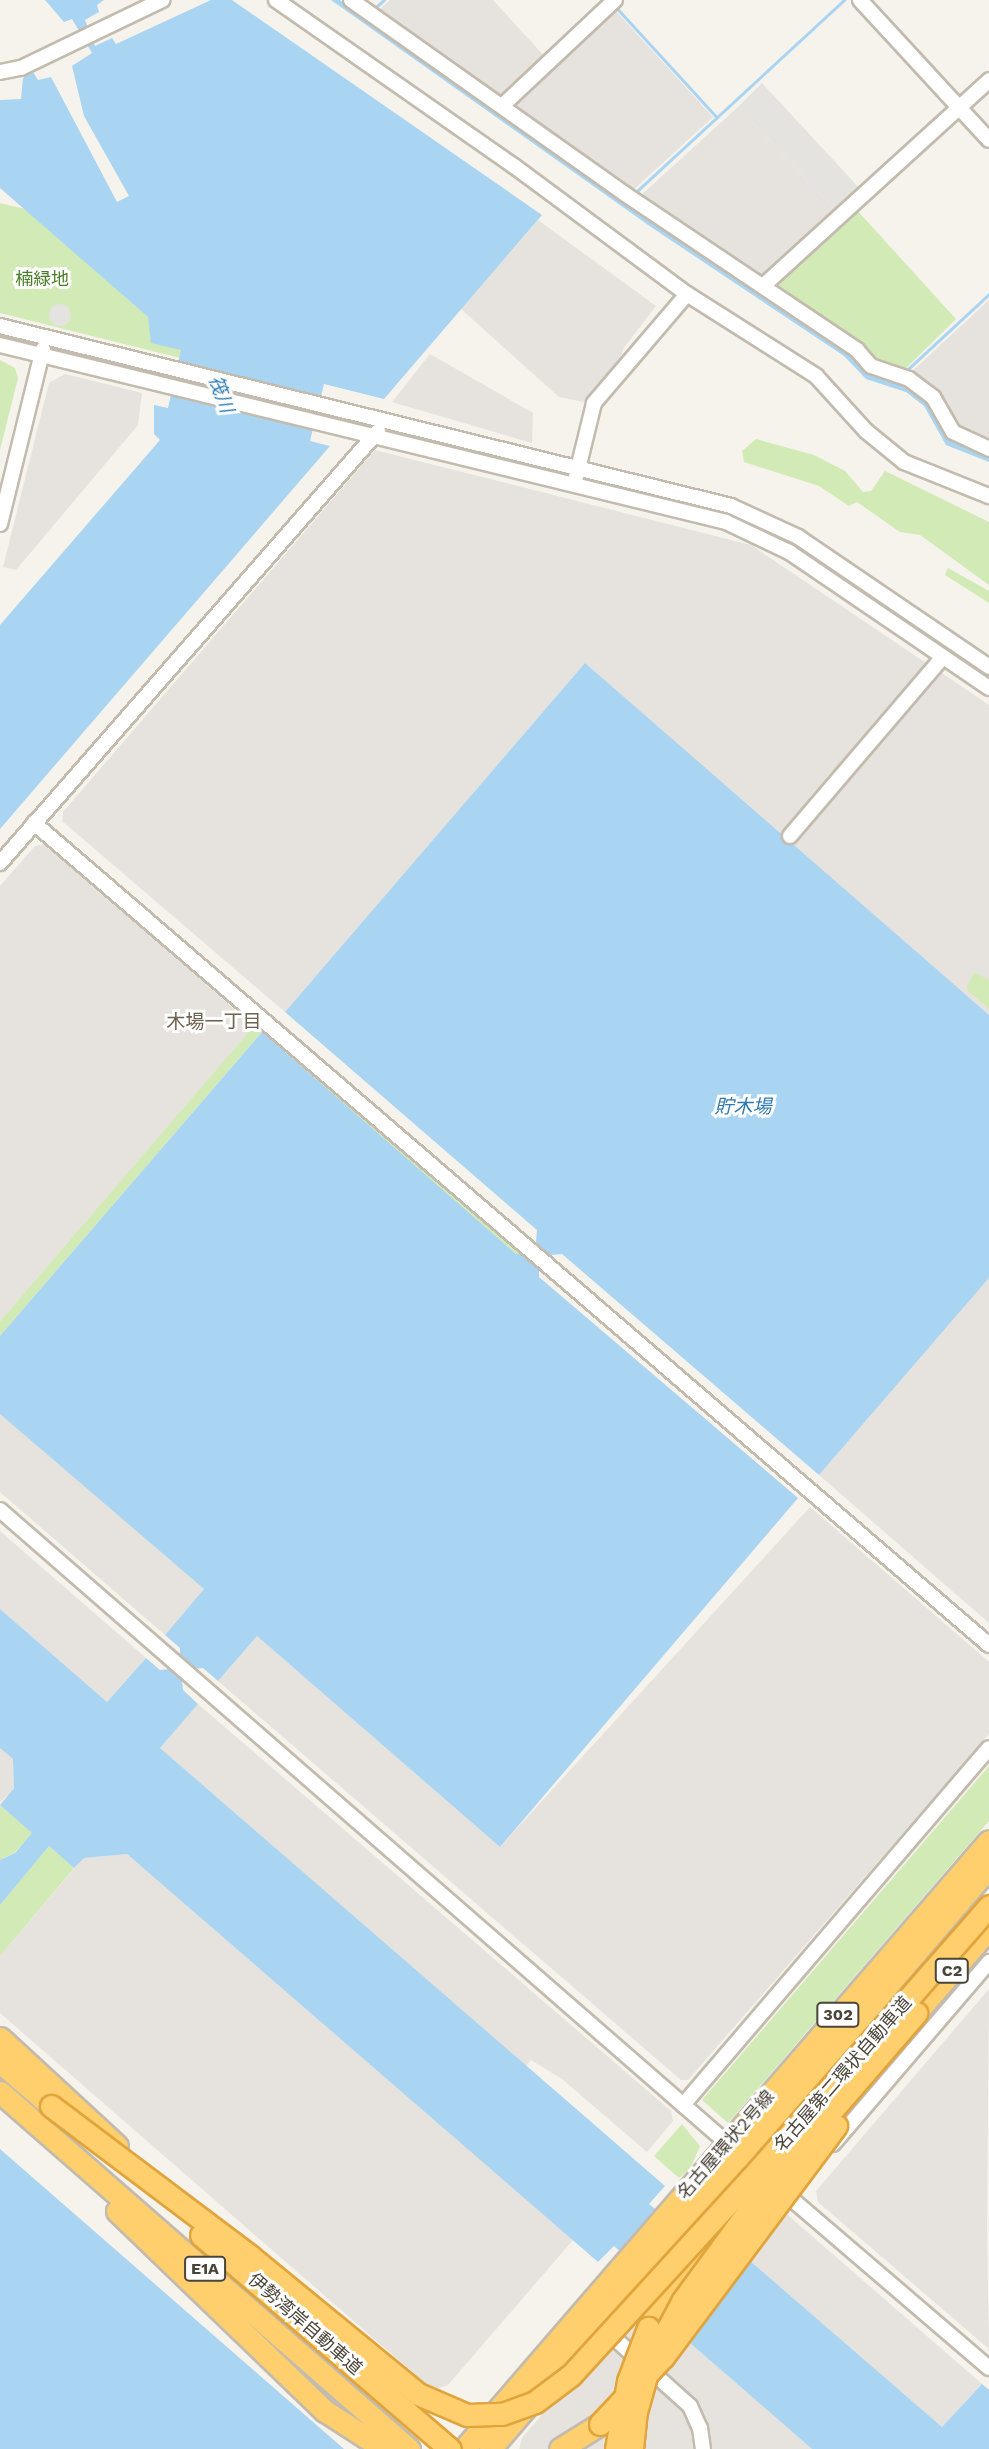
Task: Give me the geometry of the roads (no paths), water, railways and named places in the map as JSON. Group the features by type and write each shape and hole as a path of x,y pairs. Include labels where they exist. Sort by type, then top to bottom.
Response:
{"highway":[{"name":"名古屋環状2号線","path":"734,2150 989,1841"},
{"name":"名古屋環状2号線","path":"464,2449 615,2288 694,2195 989,1867"},
{"name":"名古屋第二環状自動車道","path":"752,2177 989,1906"},
{"name":"名古屋第二環状自動車道","path":"916,2013 989,1928"},
{"path":"560,2449 615,2411 655,2367 916,2013"},
{"path":"632,2449 636,2413 650,2362 682,2300 766,2187 916,2013"},
{"path":"0,2038 175,2202"},
{"name":"伊勢湾岸自動車道","path":"0,2062 450,2449"},
{"name":"伊勢湾岸自動車道","path":"0,2092 408,2449"},
{"path":"0,2105 325,2411 384,2449"},
{"path":"51,2106 270,2271 402,2383 434,2403 467,2415 517,2410 554,2389 752,2177"},
{"path":"616,2449 628,2381 648,2328 675,2281 752,2177"},
{"name":"名古屋環状2号線","path":"490,2449 597,2322 615,2288"}],"street":[{"path":"3,67 20,68 162,0"},
{"path":"276,0 504,159 687,294 816,376 866,431 904,462 989,496"},
{"path":"351,0 857,350 871,366 909,379 933,397 953,432 989,449"},
{"path":"502,106 615,0"},
{"path":"860,0 989,140"},
{"path":"763,286 989,80"},
{"path":"575,485 594,403 687,294"},
{"path":"0,326 579,468 761,516 798,537 989,667"},
{"path":"0,524 46,338"},
{"path":"0,345 575,485 754,533 989,688"},
{"path":"0,863 379,421"},
{"path":"790,836 943,657"},
{"path":"34,823 989,1645"},
{"path":"0,1510 734,2150 989,2368"},
{"path":"683,2105 989,1748"},
{"path":"789,2196 989,1962"},
{"path":"597,2322 690,2406 703,2449"}],"water":[{"name":"筏川","path":"45,0 104,0 97,5 99,12 85,20 95,46 112,38 116,44 211,0 232,0 542,215 384,399 324,384 310,441 330,446 0,829 0,625 160,440 154,434 154,405 168,408 181,350 151,343 148,317 0,188 0,100 21,99 23,78 33,72 38,80 51,77 117,202 129,196 84,116 72,66 92,53 72,19 64,22"},
{"path":"331,0 340,0 854,357 867,373 909,386 989,454 989,462 946,445 924,406 906,392 866,379 844,356 651,227"},
{"name":"貯木場","path":"585,663 989,1015 989,1278 819,1475 562,1254 550,1255 539,1267 539,1277 798,1498 500,1847 257,1636 218,1681 203,1668 193,1669 182,1681 183,1690 198,1704 160,1748 665,2186 649,2204 690,2237 704,2221 942,2427 982,2384 989,2390 989,2449 812,2449 637,2297 652,2280 614,2246 598,2262 127,1854 84,1858 74,1868 49,1846 0,1905 0,1860 15,1853 32,1833 0,1805 14,1788 13,1759 0,1748 0,1609 107,1702 146,1658 160,1670 169,1669 180,1657 180,1648 165,1635 204,1589 0,1414 0,1336 262,1032 516,1254 526,1254 536,1242 537,1230 285,1012"},
{"path":"0,2149 344,2449 0,2449"}],"waterway":[{"path":"375,8 384,0"},
{"path":"636,192 844,0"},
{"path":"617,8 717,117"},
{"path":"907,370 989,294"}],"district":[{"name":"木場一丁目","path":"214,1022"}],"park label":[{"name":"楠緑地","path":"42,279"}]}
